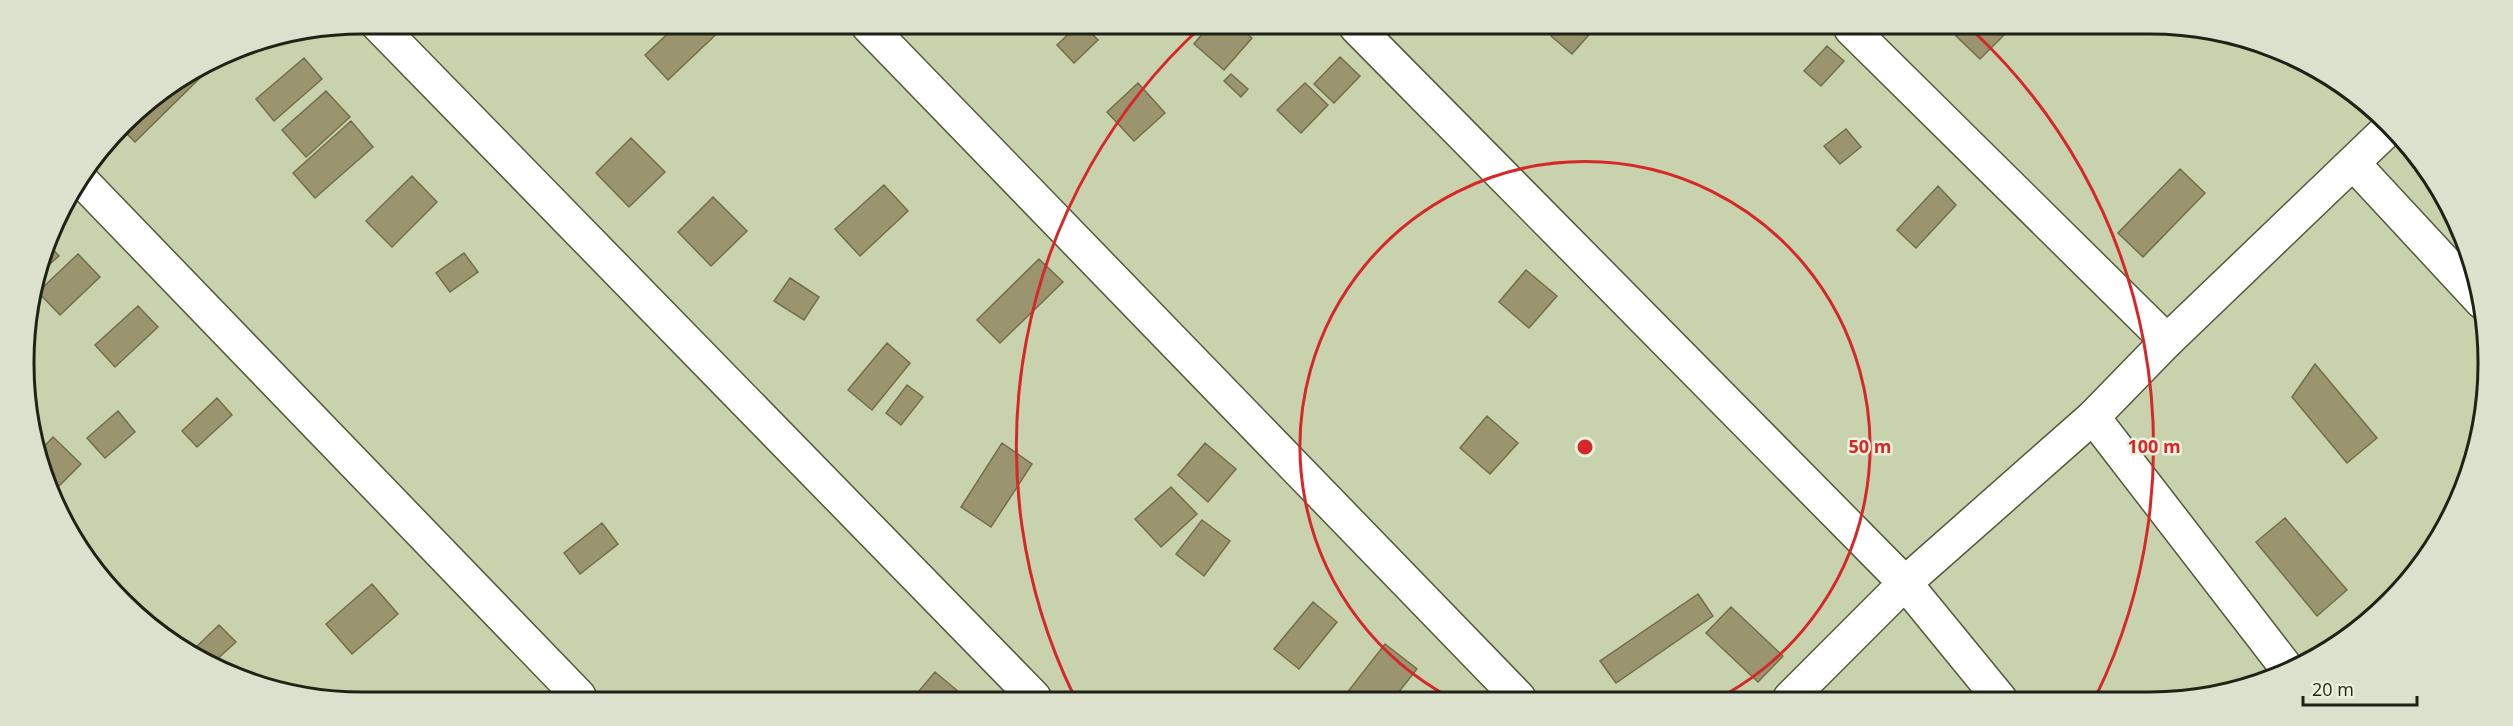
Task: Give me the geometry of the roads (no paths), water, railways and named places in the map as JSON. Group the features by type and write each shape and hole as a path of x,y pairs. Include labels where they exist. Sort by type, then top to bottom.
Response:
{"street":[{"path":"387,34 1029,692"},
{"path":"876,34 1514,692"},
{"path":"1363,34 1905,583 1994,692"},
{"path":"1856,34 2168,341"},
{"path":"1796,692 1905,583 2093,417 2168,341 2384,133"},
{"path":"2353,163 2470,289"},
{"path":"87,186 575,692"},
{"path":"2093,417 2283,663"}]}
